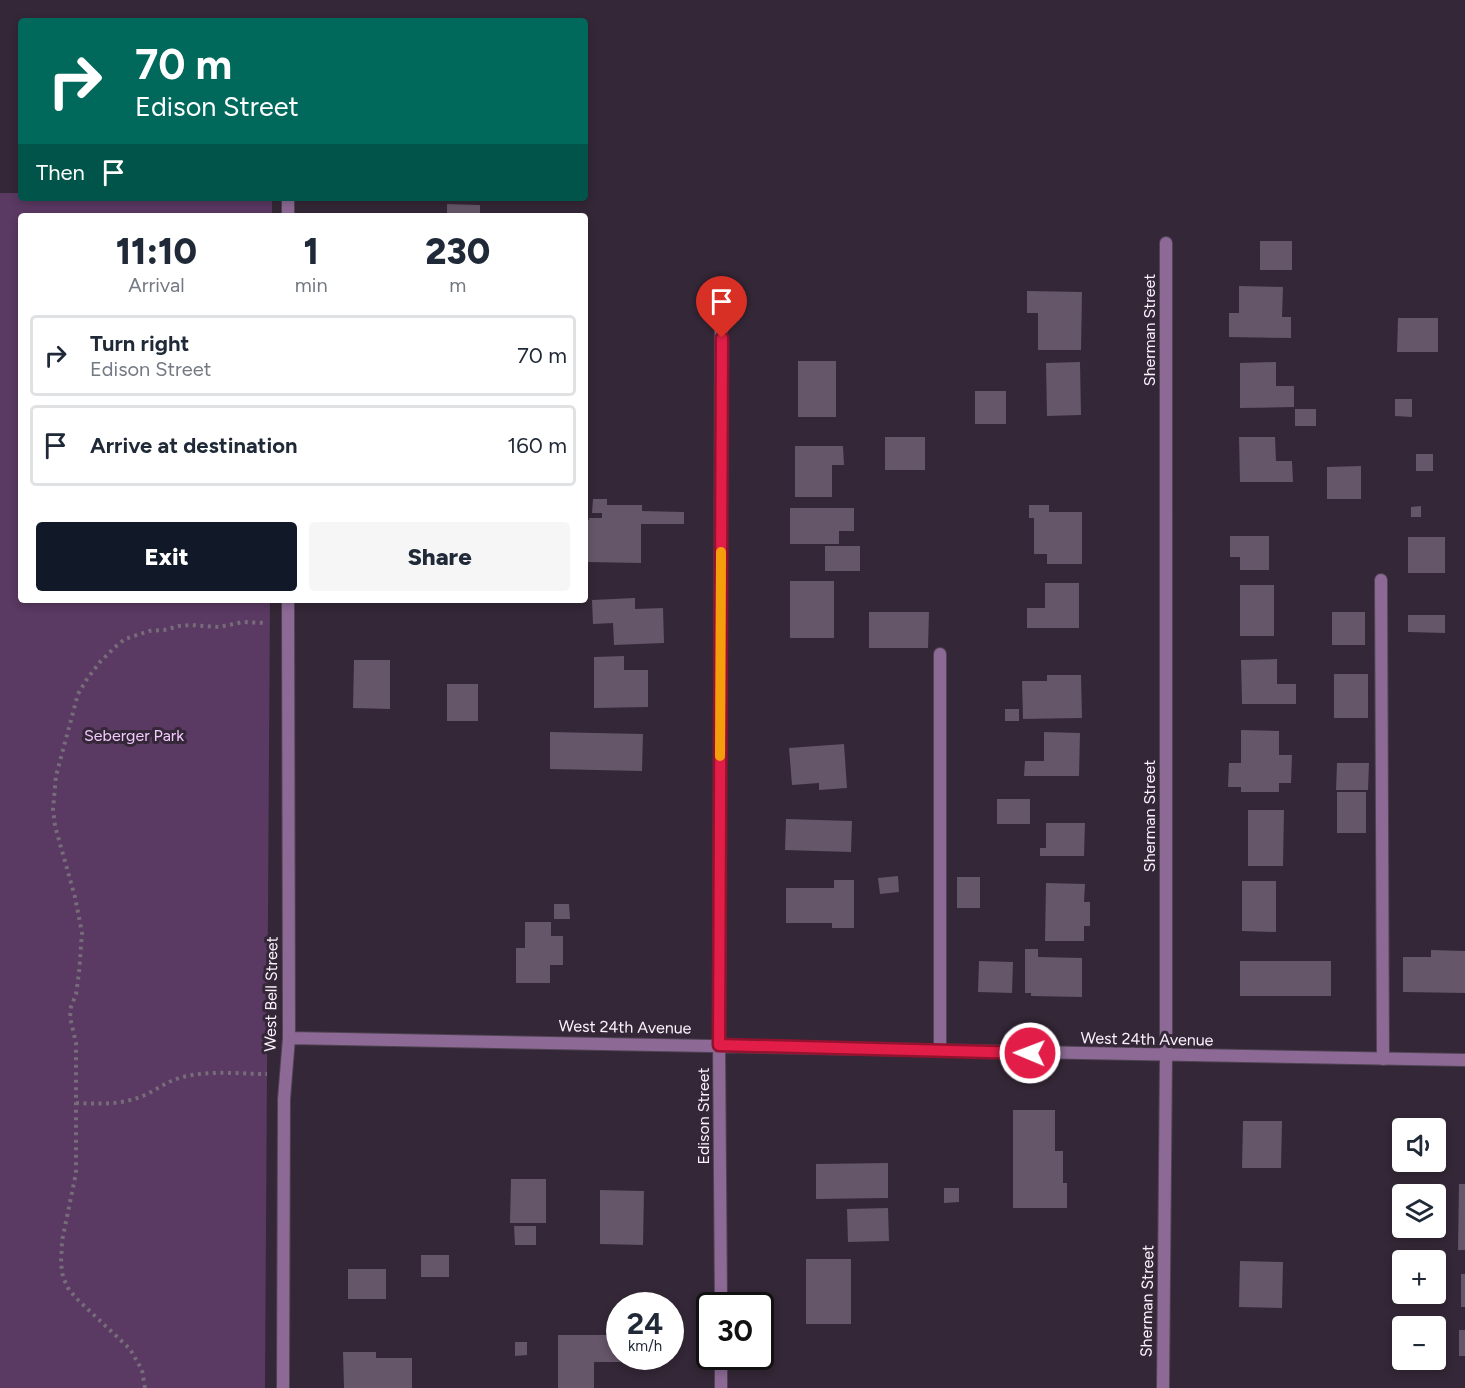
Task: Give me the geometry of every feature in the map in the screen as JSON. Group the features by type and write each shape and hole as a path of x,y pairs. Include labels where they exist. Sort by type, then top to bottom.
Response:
{"street":[{"name":"Sherman Street","path":"1163,1388 1166,1056 1166,243"},
{"name":"Edison Street","path":"721,1292 719,1045 722,314"},
{"path":"1381,580 1383,1059"},
{"name":"West Bell Street","path":"283,1388 284,1099 289,1038 288,603"},
{"path":"940,654 940,1050"},
{"name":"West 24th Avenue","path":"289,1038 1465,1060"},
{"path":"721,1370 721,1388"}],"path":[{"path":"145,1388 142,1370 130,1349 69,1290 63,1277 61,1264 62,1241 76,1173 76,1043 70,1017 79,973 82,933 75,897 55,826 53,809 56,776 78,694 87,679 124,639 149,631 179,626 219,627 243,622 288,625"},
{"path":"76,1103 117,1103 133,1100 170,1081 193,1074 286,1074"}],"green space":[{"name":"Seberger Park","path":"0,193 18,193 18,201 272,201 272,213 18,213 18,603 270,603 265,1388 0,1388"}],"building":[{"path":"447,204 480,205 480,213 447,213"},
{"path":"1260,241 1292,241 1292,270 1260,270"},
{"path":"1239,286 1283,287 1282,317 1291,317 1291,338 1229,337 1229,313 1239,313"},
{"path":"1027,291 1082,292 1081,350 1038,350 1038,313 1027,313"},
{"path":"1398,318 1438,318 1438,352 1397,352"},
{"path":"798,361 836,361 836,417 798,417"},
{"path":"1080,362 1081,415 1047,416 1046,363"},
{"path":"1276,362 1276,386 1294,386 1294,407 1240,408 1240,363"},
{"path":"975,391 1006,391 1006,424 975,424"},
{"path":"1395,399 1412,399 1412,417 1395,416"},
{"path":"1295,409 1316,409 1316,426 1295,426"},
{"path":"885,437 925,437 925,470 885,470"},
{"path":"1239,437 1275,437 1276,461 1292,461 1293,482 1240,482"},
{"path":"795,446 843,446 844,465 832,465 832,497 795,497"},
{"path":"1416,454 1433,454 1433,471 1416,471"},
{"path":"1361,466 1361,499 1327,499 1327,467"},
{"path":"593,499 607,499 607,505 642,505 642,511 684,512 684,524 641,524 641,563 588,562 588,520 589,518 602,518 602,513 592,513"},
{"path":"1029,505 1049,505 1049,512 1082,512 1082,564 1047,564 1047,554 1034,554 1034,518 1029,518"},
{"path":"1421,506 1421,517 1411,517 1411,507"},
{"path":"790,508 854,508 854,531 839,531 839,544 790,544"},
{"path":"1230,536 1269,536 1269,570 1240,570 1240,557 1230,557"},
{"path":"1408,537 1445,537 1445,573 1408,573"},
{"path":"825,546 860,546 860,571 825,571"},
{"path":"790,581 834,581 834,638 790,638"},
{"path":"1045,583 1079,583 1079,628 1027,628 1027,608 1045,608"},
{"path":"1240,585 1274,585 1274,636 1240,636"},
{"path":"635,598 635,609 663,608 664,643 614,645 613,623 593,624 592,600"},
{"path":"869,612 929,612 928,648 869,648"},
{"path":"1332,612 1365,612 1365,645 1332,645"},
{"path":"1408,615 1445,615 1445,633 1408,632"},
{"path":"624,656 624,670 648,670 648,707 594,708 594,657"},
{"path":"1277,659 1277,684 1296,684 1296,704 1242,704 1241,660"},
{"path":"354,660 390,660 390,709 353,708"},
{"path":"1334,674 1368,674 1368,718 1334,718"},
{"path":"1047,675 1081,675 1082,718 1023,719 1022,681 1047,681"},
{"path":"447,684 478,684 478,721 447,721"},
{"path":"1005,709 1019,709 1019,721 1005,721"},
{"path":"1241,730 1279,731 1279,755 1292,755 1291,783 1279,783 1279,792 1241,792 1241,787 1228,787 1229,763 1241,763"},
{"path":"550,732 643,734 642,771 550,769"},
{"path":"1044,732 1080,733 1079,776 1024,776 1025,761 1044,761"},
{"path":"844,744 847,788 819,790 819,783 792,785 789,748"},
{"path":"1337,763 1369,763 1368,790 1336,790"},
{"path":"1337,792 1366,792 1366,833 1337,833"},
{"path":"997,799 1030,799 1030,824 997,824"},
{"path":"1248,810 1284,810 1283,866 1248,866"},
{"path":"786,819 852,821 851,852 785,850"},
{"path":"1046,823 1085,823 1084,856 1040,856 1040,848 1046,848"},
{"path":"898,876 899,892 880,894 878,878"},
{"path":"957,877 980,877 980,908 957,908"},
{"path":"834,880 854,880 854,928 832,928 832,923 786,923 786,888 834,888"},
{"path":"1242,881 1276,881 1276,932 1242,931"},
{"path":"1046,883 1085,884 1084,902 1090,902 1090,926 1084,926 1084,941 1045,941"},
{"path":"554,904 569,904 570,919 554,919"},
{"path":"525,922 551,922 551,936 563,936 563,965 550,965 550,983 516,983 516,948 525,948"},
{"path":"1025,949 1038,949 1038,957 1082,958 1082,997 1031,996 1031,993 1025,993"},
{"path":"1431,950 1465,951 1465,993 1403,992 1403,957 1431,957"},
{"path":"979,961 1013,962 1012,993 978,992"},
{"path":"1240,961 1331,961 1331,996 1240,996"},
{"path":"1013,1110 1055,1110 1055,1151 1063,1151 1063,1183 1067,1183 1067,1208 1013,1208"},
{"path":"1243,1121 1282,1121 1281,1168 1242,1168"},
{"path":"888,1163 888,1198 816,1199 816,1164"},
{"path":"511,1179 546,1179 546,1223 510,1223"},
{"path":"1459,1184 1465,1184 1465,1250 1458,1250"},
{"path":"944,1188 959,1188 959,1202 944,1203"},
{"path":"600,1190 644,1191 643,1245 600,1244"},
{"path":"888,1208 889,1241 848,1242 847,1209"},
{"path":"514,1226 536,1226 536,1245 515,1245"},
{"path":"421,1255 449,1255 449,1277 421,1277"},
{"path":"806,1259 851,1259 851,1324 806,1324"},
{"path":"1240,1261 1283,1262 1282,1308 1239,1307"},
{"path":"348,1269 386,1269 386,1299 348,1299"},
{"path":"1461,1274 1465,1274 1465,1307 1461,1307"},
{"path":"1459,1330 1465,1330 1465,1356 1459,1356"},
{"path":"558,1335 606,1335 606,1362 594,1362 594,1388 558,1388"},
{"path":"515,1342 527,1342 527,1355 515,1356"},
{"path":"343,1352 376,1352 376,1358 412,1358 412,1388 344,1388"}],"slow traffic":[{"path":"720,756 721,552"}],"route":[{"path":"722,338 719,1045 1030,1053"}]}
